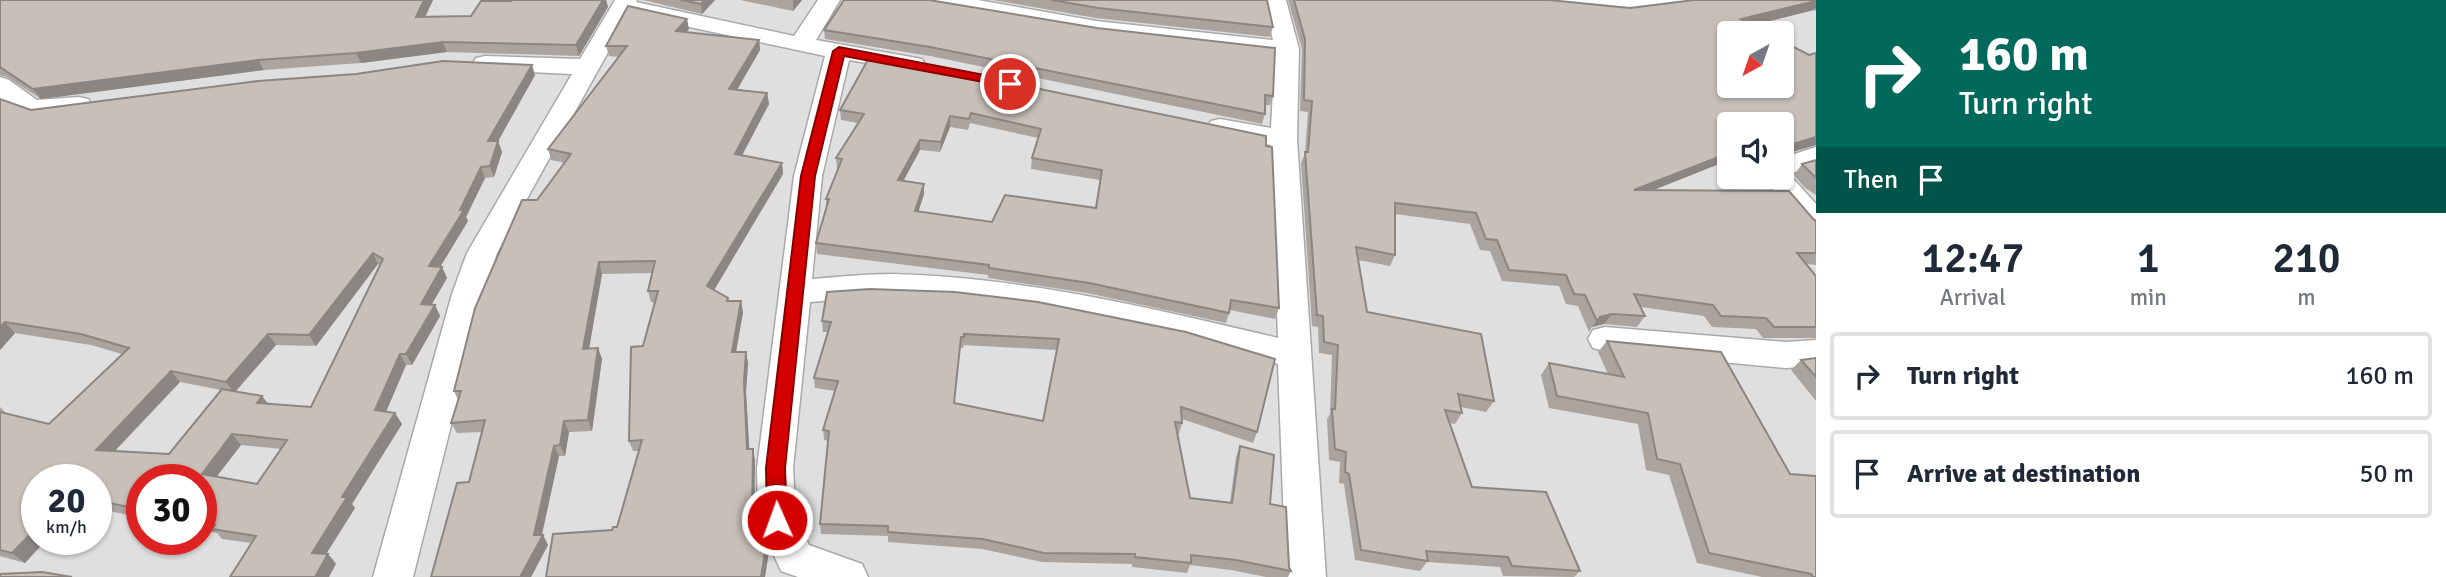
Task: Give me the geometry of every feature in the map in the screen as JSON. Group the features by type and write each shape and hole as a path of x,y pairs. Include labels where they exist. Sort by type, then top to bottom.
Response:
{"street":[{"path":"801,45 829,0"},
{"path":"940,0 1096,28 1287,49"},
{"path":"1275,0 1287,49 1284,139 1306,577"},
{"path":"1538,0 1623,9 1692,0"},
{"path":"393,577 468,294 482,253 624,3 801,45 943,69"},
{"path":"839,51 808,176 775,468 777,520 795,558 848,577"},
{"path":"460,63 589,66"},
{"path":"0,85 17,102 39,110 105,102"},
{"path":"1195,122 1284,139"},
{"path":"1794,163 1816,156"},
{"path":"1787,189 1816,222"},
{"path":"795,291 900,286 1053,301 1201,332 1297,356"},
{"path":"1605,339 1786,355 1816,353"}],"shaded area":[{"path":"0,0 1816,0 1816,577 0,577"}],"building":[{"path":"0,0 424,0 416,17 471,16 481,1 603,0 576,45 443,42 356,53 258,60 33,89 0,67"},
{"path":"681,0 705,0 701,4"},
{"path":"844,0 929,0 1097,28 1275,48 1273,96 1265,95 1265,114 930,47 824,30"},
{"path":"1052,0 1267,0 1273,27 1098,8"},
{"path":"1294,0 1549,0 1630,8 1694,0 1816,0 1741,19 1745,21 1717,21 1717,98 1794,98 1794,47 1809,55 1816,53 1816,137 1794,144 1794,112 1717,112 1717,158 1634,190 1789,191 1816,220 1816,253 1797,253 1816,276 1816,327 1774,327 1766,318 1721,316 1713,305 1634,294 1645,316 1612,314 1600,317 1597,321 1585,295 1574,294 1566,275 1509,270 1497,240 1486,239 1476,213 1395,203 1395,255 1356,247 1367,312 1481,334 1494,401 1458,394 1462,413 1445,410 1472,487 1546,492 1580,571 1512,566 1508,557 1426,551 1428,561 1361,550 1349,474 1345,472 1346,452 1335,449 1332,409 1335,409 1338,345 1324,342 1323,316 1317,315 1305,152 1308,152 1312,101 1304,100 1305,39"},
{"path":"628,6 687,19 676,31 759,40 729,89 767,93 735,154 782,163 707,286 728,298 727,301 741,301 732,352 746,352 744,381 747,449 753,449 752,520 758,520 767,540 761,577 546,577 553,534 612,530 617,527 642,440 629,441 631,347 643,346 658,291 648,291 655,261 599,262 583,349 598,348 588,420 564,421 560,445 554,446 534,535 543,535 520,577 431,577 457,483 469,482 485,420 451,423 461,391 454,391 475,308 522,200 537,200 571,154 548,149 627,46 606,46"},
{"path":"870,56 1266,136 1266,146 1272,147 1279,308 1231,300 1229,313 1089,283 989,268 989,265 816,243 829,199 826,199 842,159 836,158 864,114 840,110","holes":["971,113 1041,129 1032,158 1102,170 1096,208 1005,195 992,222 915,211 924,184 898,180 920,140 941,142 950,116 969,119"]},
{"path":"443,61 532,65 488,141 498,141 490,166 481,167 460,210 464,210 429,266 442,267 421,304 435,305 406,354 400,354 375,410 395,413 342,497 347,497 312,553 328,554 315,577 230,577 256,536 217,530 217,477 257,484 287,440 232,434 210,464 126,464 126,507 112,503 112,464 21,464 21,544 12,553 0,550 0,412 49,424 129,348 81,334 5,322 0,327 0,99 31,110 258,81 356,74","holes":["373,253 383,259 311,407 257,403 262,396 222,389 169,454 96,450 171,371 226,382 268,334 309,335"]},
{"path":"1816,160 1816,178 1802,164"},
{"path":"870,289 955,292 1038,302 1186,332 1275,359 1257,432 1181,407 1182,423 1175,422 1190,498 1232,503 1240,446 1274,455 1270,504 1286,507 1291,571 1236,560 1191,555 1191,563 1135,557 1135,554 1044,553 983,539 888,532 888,526 820,524 829,431 823,430 838,381 814,378 831,322 822,321 827,292","holes":["964,334 1059,339 1043,421 954,403 961,337 964,337"]},
{"path":"1607,341 1721,352 1790,474 1816,476 1816,577 1709,553 1680,464 1657,459 1648,413 1557,396 1549,363 1624,377"},
{"path":"1816,358 1816,377 1801,360"},
{"path":"42,572 72,577 0,577 0,574"}],"route":[{"path":"777,520 775,468 808,176 839,51 929,66 1010,84"}]}
